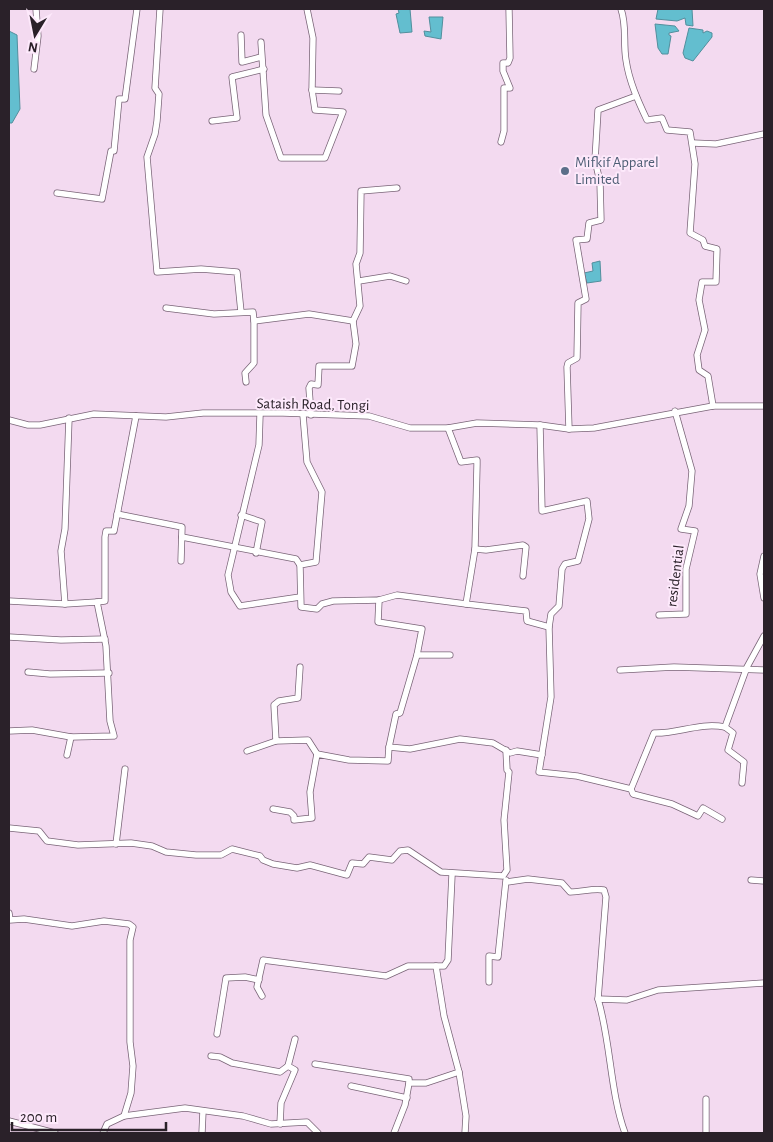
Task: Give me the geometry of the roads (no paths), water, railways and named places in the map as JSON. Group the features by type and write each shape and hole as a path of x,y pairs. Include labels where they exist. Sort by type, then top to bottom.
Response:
{"street":[{"path":"34,69 38,36 36,9"},
{"path":"57,194 102,199 111,151 114,151 120,99 125,100 137,9"},
{"path":"160,9 155,88 159,94 158,109 155,134 147,157 157,272 201,269 237,272 241,312"},
{"path":"261,42 266,115 281,158 325,158 343,112 315,110 312,90 313,38 307,9"},
{"path":"501,142 504,131 504,88 510,88 503,71 503,63 508,63 510,58 508,9"},
{"path":"621,9 626,24 626,59 636,96 647,120 662,118 666,130 690,132 693,143 693,203 690,234 703,240 704,246 718,249 716,282 702,282 699,300 705,330 698,355 699,370 708,376 713,406"},
{"path":"241,35 242,62 262,57"},
{"path":"212,121 236,118 232,77 264,69"},
{"path":"312,90 339,91"},
{"path":"569,429 566,367 568,363 577,358 578,303 586,298 576,240 587,238 589,223 601,220 600,182 594,160 598,110 636,96"},
{"path":"693,143 716,144 764,134"},
{"path":"311,415 309,388 311,384 318,385 318,366 352,366 356,344 353,321 360,306 356,264 360,253 361,191 397,188"},
{"path":"359,281 390,276 406,281"},
{"path":"166,308 214,314 253,312 254,364 245,373 246,382"},
{"path":"254,320 309,314 353,321"},
{"name":"Sataish Road, Tongi","path":"9,420 28,425 40,425 69,418 110,413 166,417 203,413 283,413 369,416 410,428 448,428 476,423 540,425 569,429 594,428 713,406 764,406"},
{"name":"residential","path":"659,615 686,614 686,569 695,531 681,529 689,506 692,471 676,412"},
{"path":"260,414 259,445 228,575 231,592 240,606 300,597"},
{"path":"300,565 316,562 317,533 322,505 322,492 307,462 303,415"},
{"path":"9,601 65,604 105,600 106,531 114,531 136,416"},
{"path":"65,604 61,551 65,529 69,418"},
{"path":"540,425 542,510 587,501 589,519 578,561 564,564 559,606 551,614 549,627 550,697 539,772 578,776 631,789"},
{"path":"448,428 461,462 477,460 475,549 466,604"},
{"path":"117,514 182,527 181,561"},
{"path":"241,515 262,522 256,553"},
{"path":"182,537 256,553 296,559 300,565 301,607 317,609 322,604 333,601 379,600 397,595 526,611 527,621 549,627"},
{"path":"475,549 486,550 523,545 526,547 523,576"},
{"path":"764,556 760,574 764,598"},
{"path":"247,751 276,741 308,740 318,754 349,760 388,761 396,714 400,713 417,655 422,629 378,622 379,600"},
{"path":"9,731 32,730 71,737 114,736 110,721 109,673 105,640 97,602"},
{"path":"725,726 747,667 764,636"},
{"path":"9,637 105,640"},
{"path":"417,655 450,655"},
{"path":"276,741 274,705 298,698 300,667"},
{"path":"620,670 674,667 747,667 764,670"},
{"path":"28,672 50,674 109,673"},
{"path":"722,819 703,808 698,816 672,804 633,794 631,789 654,733 666,734 698,725 725,726 733,733 728,750 744,762 742,783"},
{"path":"67,755 71,737"},
{"path":"389,747 410,749 460,739 493,743 510,753 517,751 542,755"},
{"path":"504,876 507,870 504,820 510,772 507,770 506,750"},
{"path":"273,809 290,812 294,816 294,820 312,818 309,797 318,754"},
{"path":"116,844 126,769"},
{"path":"9,828 39,831 47,841 78,845 131,843 152,846 166,852 196,855 221,854 232,849 260,856 263,860 273,864 297,868 310,865 347,875 352,864 362,864 369,858 392,860 400,851 408,850 433,868 452,874 504,876"},
{"path":"262,996 257,987 262,960 386,976 408,966 444,966 448,960 452,874"},
{"path":"489,982 489,956 498,957 507,882 504,876"},
{"path":"507,882 528,878 562,883 570,892 583,892 589,888 604,890 606,897 598,999 607,1030 617,1108 625,1133"},
{"path":"750,880 764,881"},
{"path":"9,913 9,920 24,918 72,926 104,921 129,924 133,928 130,940 130,1042 133,1066 130,1093 124,1116"},
{"path":"436,966 444,1016 459,1072 466,1116 465,1133"},
{"path":"217,1034 226,978 245,977 258,980"},
{"path":"598,999 627,1000 658,990 764,983"},
{"path":"211,1056 220,1057 232,1063 280,1072 288,1066 295,1039"},
{"path":"315,1064 409,1079 406,1098 394,1133"},
{"path":"280,1124 281,1103 295,1070 288,1066"},
{"path":"409,1083 426,1083 459,1072"},
{"path":"351,1086 406,1098"},
{"path":"706,1099 706,1133"},
{"path":"103,1133 107,1124 124,1116 185,1108 280,1124 307,1122 318,1133"},
{"path":"202,1133 203,1111"},
{"path":"9,1121 55,1133"}],"water":[{"path":"398,9 410,9 412,32 400,33 396,14 399,13"},
{"path":"658,9 692,9 693,26 686,25 685,18 677,21 656,19"},
{"path":"429,17 443,17 441,39 425,36 424,31 431,32"},
{"path":"655,24 675,26 679,31 669,33 671,36 668,54 662,54 658,48"},
{"path":"689,28 703,30 703,33 707,31 712,33 712,37 693,61 685,58 683,53"},
{"path":"9,31 17,35 20,109 12,123 9,123"},
{"path":"600,261 601,281 587,283 584,273 593,271 592,263"}],"place":[{"name":"Mifkif Apparel Limited","path":"565,171"}]}
